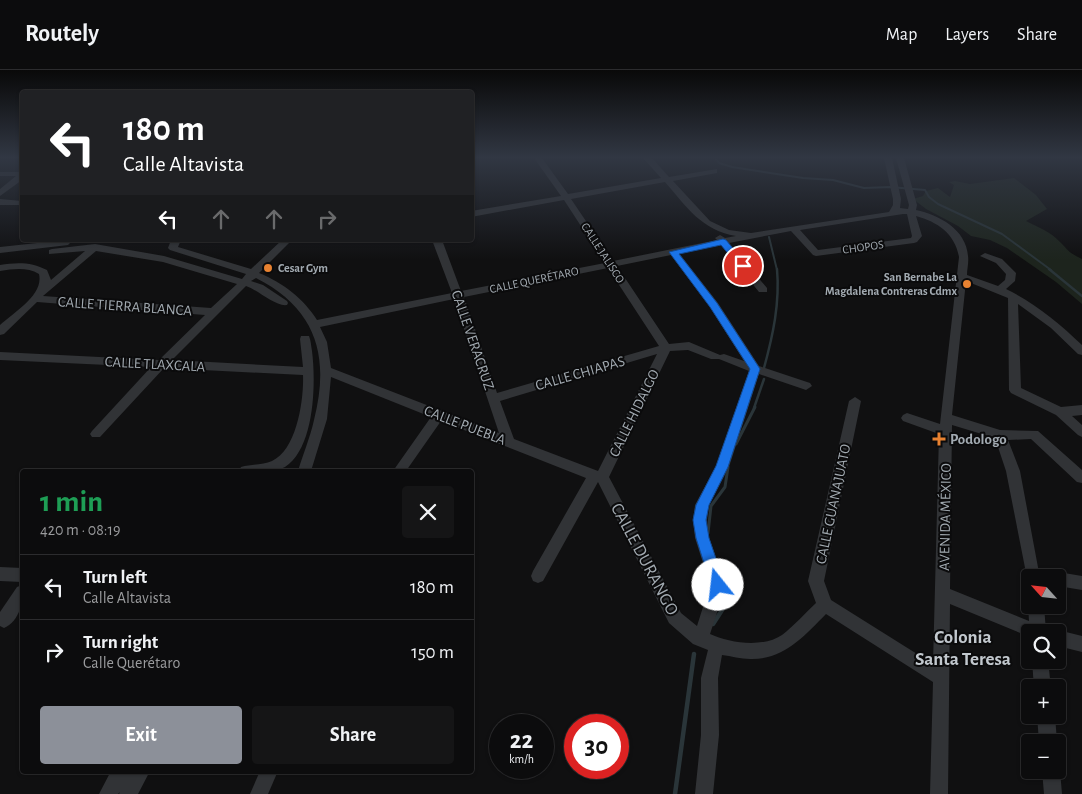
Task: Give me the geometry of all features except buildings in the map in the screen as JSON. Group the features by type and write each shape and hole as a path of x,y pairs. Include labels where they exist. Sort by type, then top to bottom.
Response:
{"street":[{"name":"CALLE JALISCO","path":"563,192 666,348"},
{"path":"474,213 591,192"},
{"name":"AVENIDA MÉXICO","path":"678,192 707,223 727,232 752,236 893,212 911,212 925,215 940,222 959,239 964,257 946,424 939,794"},
{"path":"893,212 897,205 896,192"},
{"path":"909,192 912,200 911,212"},
{"path":"897,198 901,205 911,212"},
{"path":"0,200 20,203"},
{"name":"CHOPOS","path":"793,228 816,253 914,240 917,232 911,212"},
{"path":"707,223 763,290"},
{"name":"CALLE QUERÉTARO","path":"316,324 752,236"},
{"path":"96,434 160,364 285,242"},
{"name":"CALLE VERACRUZ","path":"438,242 508,442"},
{"path":"52,252 95,244"},
{"path":"0,331 95,244"},
{"path":"0,250 95,244 272,282 301,305 316,324 327,371 316,438 306,469"},
{"path":"175,244 250,278 284,303"},
{"path":"673,252 714,305 755,369 722,467 702,505 700,520 702,538 718,585 712,609 699,638"},
{"path":"985,256 999,261 1011,273 1010,281 1000,289"},
{"path":"0,268 35,267 44,272 46,281 39,296"},
{"path":"962,277 984,282 1013,296 1046,317 1082,351"},
{"name":"CALLE TIERRA BLANCA","path":"39,296 214,312"},
{"path":"1013,296 1015,390 1060,412 1082,432"},
{"path":"259,469 272,467 283,461 294,448 306,408 309,371 305,339"},
{"name":"CALLE CHIAPAS","path":"493,399 666,348 689,346 806,386"},
{"name":"CALLE HIDALGO","path":"538,576 598,477 666,348"},
{"name":"CALLE TLAXCALA","path":"0,356 309,371"},
{"name":"CALLE PUEBLA","path":"327,371 598,477"},
{"name":"CALLE GUANAJUATO","path":"825,605 816,582 855,401"},
{"path":"1060,412 1082,410"},
{"path":"400,469 439,415"},
{"path":"907,418 1000,435 1034,434 1082,478"},
{"path":"1000,435 1013,471 1032,569"},
{"name":"CALLE DURANGO","path":"598,477 675,618 699,638 717,646 750,651 772,648 788,641 825,605"},
{"path":"0,574 20,575"},
{"path":"1066,580 1082,583"},
{"path":"944,594 1021,625"},
{"path":"4,620 20,595"},
{"path":"825,605 941,678"},
{"path":"1066,640 1082,644"},
{"path":"704,794 710,728 707,694 710,665 717,646"},
{"path":"108,794 119,774"},
{"path":"128,794 139,774"},
{"path":"259,794 267,774"},
{"path":"1052,779 1053,794"}],"shaded area":[{"path":"926,192 943,192 950,197 952,192 1032,192 1036,195 1047,209 1026,221 1056,238 1070,252 1082,259 1082,304 1056,282 1007,248 990,240 971,236 913,199 923,196"}],"waterway":[{"path":"926,192 929,197 938,204 1002,234 1051,270"},
{"path":"769,237 777,270"},
{"path":"764,368 775,319 778,294 777,269"},
{"path":"1049,269 1082,296"},
{"path":"754,408 764,379"},
{"path":"736,444 755,407"},
{"path":"708,533 711,506 725,487 728,467"},
{"path":"713,624 724,607 723,589"},
{"path":"675,794 694,654"}],"place":[{"name":"Cesar Gym","path":"268,268"},
{"name":"San Bernabe La Magdalena Contreras Cdmx","path":"967,284"},
{"name":"Podologo","path":"939,439"}],"district":[{"name":"Colonia Santa Teresa","path":"963,647"}],"route":[{"path":"718,585 702,538 700,520 702,505 722,467 755,369 714,305 673,252 723,242 743,266"}]}
